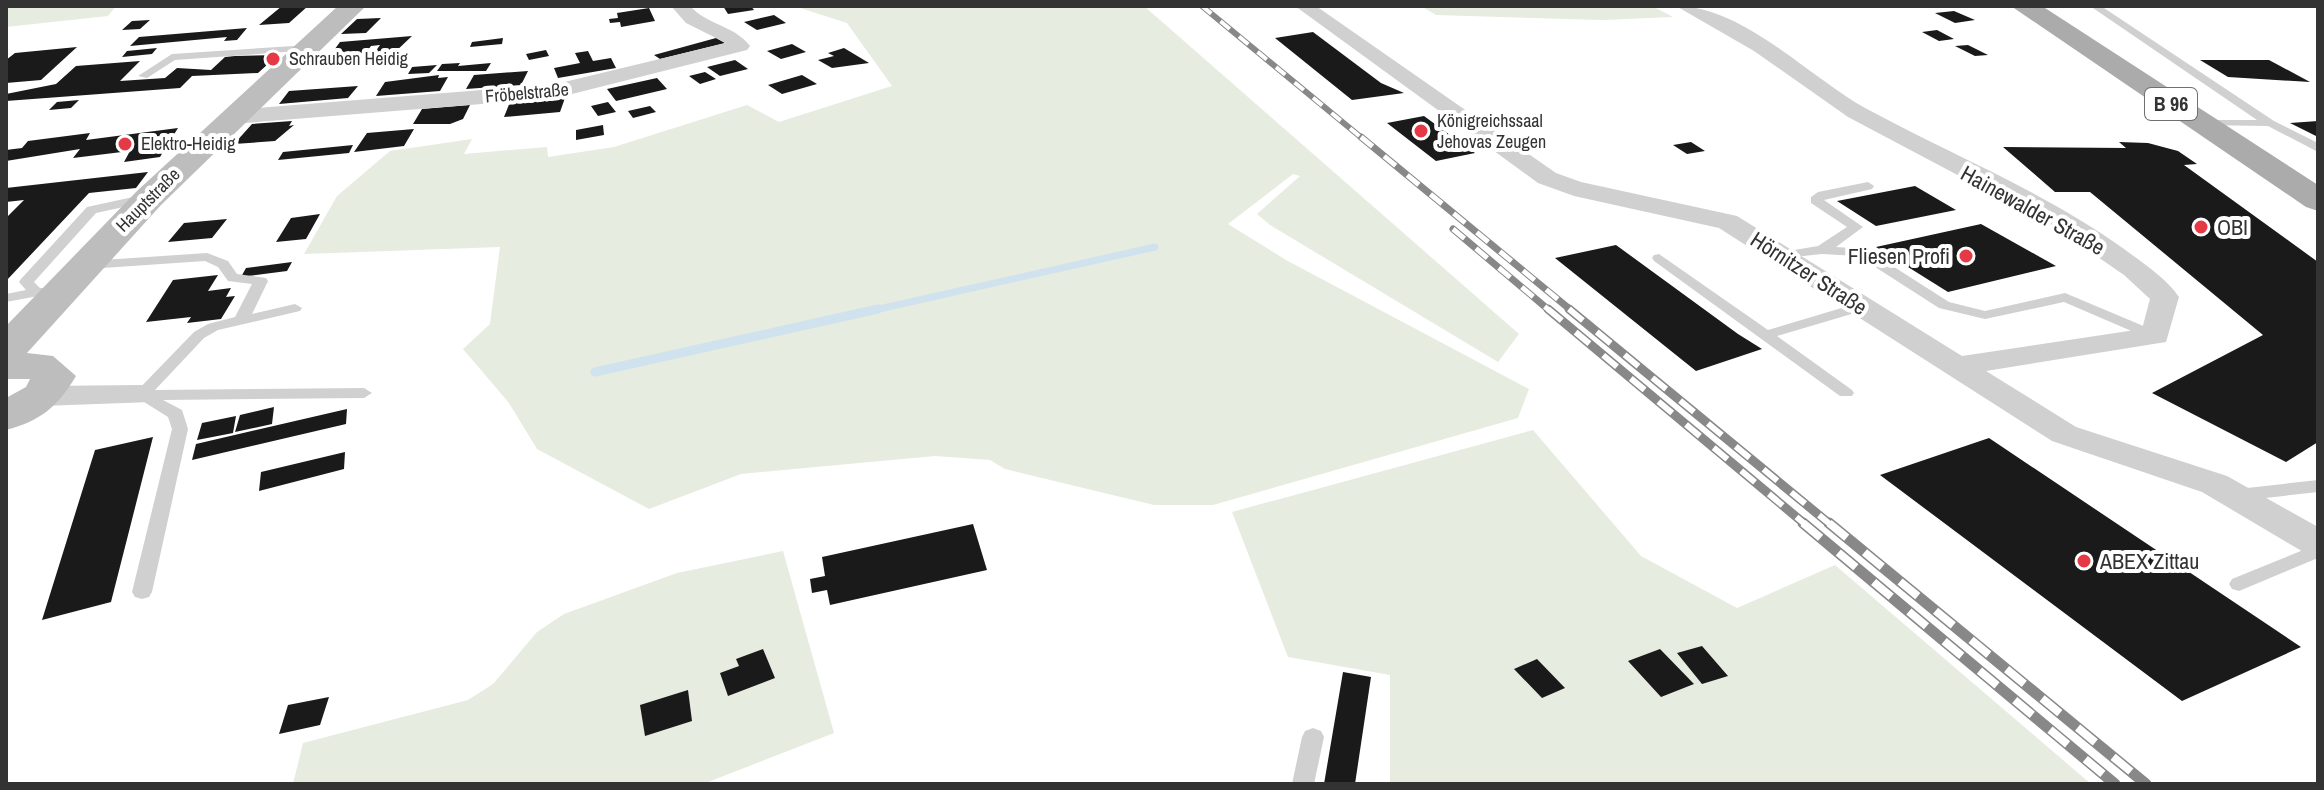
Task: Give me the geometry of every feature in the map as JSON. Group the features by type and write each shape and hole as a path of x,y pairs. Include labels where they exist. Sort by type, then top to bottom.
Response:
{"main road":[{"name":"Hauptstraße","path":"17,379 60,287 233,117 353,6"},
{"name":"B 96","path":"2024,6 2318,200"}],"street":[{"name":"Fröbelstraße","path":"233,117 556,91 740,46 726,33 686,17 680,6"},
{"name":"Hörnitzer Straße","path":"1304,6 1547,178 1574,188 1713,217 1738,228 1953,367 2064,434 2094,447 2201,479 2236,495 2318,544"},
{"name":"Hainewalder Straße","path":"1685,6 1769,52 1854,111 2045,212 2142,273 2165,297 2155,336"},
{"path":"1953,367 2155,336"},
{"name":"Hauptstraße","path":"17,379 141,395"}],"lane":[{"path":"2095,6 2270,123 2318,148"},
{"path":"143,76 172,57 309,48"},
{"path":"2200,123 2270,123"},
{"path":"1822,250 1856,227 1816,200 1868,186"},
{"path":"60,287 26,282 92,210 149,198"},
{"path":"1781,256 1822,250 1861,252 1944,305 1985,315 2065,297 2155,336"},
{"path":"6,298 207,257 223,264 233,278 261,281 241,320"},
{"path":"1659,258 1846,393"},
{"path":"1766,335 1860,307"},
{"path":"141,395 199,335 213,327 295,308"},
{"path":"141,395 364,393"},
{"path":"141,395 176,414 180,429 142,592"},
{"path":"2236,495 2318,486"},
{"path":"2239,584 2318,551"},
{"path":"1303,784 1313,737"}],"shaded area":[{"path":"6,6 116,6 108,16 6,27"},
{"path":"794,6 1144,6 1519,334 1498,362 1270,225 1257,214 1300,176 1293,174 1228,224 1286,260 1529,389 1518,418 1213,505 1154,505 1005,469 990,460 935,456 741,474 649,509 537,449 509,403 463,349 490,324 500,247 304,254 337,196 390,151 472,139 464,154 547,147 548,157 614,147 747,105 779,122 892,86 847,23"},
{"path":"1421,6 1652,6 1673,17 1602,20 1436,15"},
{"path":"1533,430 1641,556 1737,608 1835,565 2091,784 1390,784 1390,675 1288,657 1232,512"},
{"path":"783,551 834,733 703,784 293,784 303,743 468,700 493,684 537,632 564,614 677,573"}],"building":[{"path":"282,6 308,6 289,23 259,25"},
{"path":"723,6 751,6 754,10 728,14"},
{"path":"649,8 655,21 621,27 620,22 610,23 609,19 618,18 617,13"},
{"path":"1954,11 1975,20 1955,23 1935,13"},
{"path":"774,15 786,23 757,30 744,22"},
{"path":"381,18 366,33 341,34 357,19"},
{"path":"150,20 140,29 122,30 132,21"},
{"path":"247,28 237,40 224,41 227,37 130,46 139,37"},
{"path":"1937,30 1954,39 1939,41 1922,32"},
{"path":"1313,32 1381,83 1404,93 1352,100 1275,38"},
{"path":"412,36 393,54 373,55 380,45 371,46 362,58 326,61 340,42"},
{"path":"503,38 502,44 470,47 472,42"},
{"path":"716,38 725,43 660,59 654,55"},
{"path":"792,44 806,52 781,59 767,51"},
{"path":"1968,45 1988,55 1975,56 1955,46"},
{"path":"77,47 41,80 6,83 6,60 15,53"},
{"path":"157,48 152,54 122,57 127,51"},
{"path":"844,48 869,63 832,68 818,60 834,56 828,53"},
{"path":"546,50 549,56 529,60 526,54"},
{"path":"588,51 593,61 611,58 616,68 558,78 554,68 580,63 575,53"},
{"path":"278,55 258,73 192,76 180,88 6,101 6,94 56,84 76,66 140,61 120,81 165,78 177,68 211,70 225,57"},
{"path":"735,60 748,69 720,76 707,67"},
{"path":"2200,60 2269,60 2310,82 2228,77"},
{"path":"460,63 458,66 491,63 486,71 437,71 442,64"},
{"path":"437,65 429,73 408,74 412,67"},
{"path":"528,71 521,85 466,89 474,75"},
{"path":"705,72 716,79 700,84 689,76"},
{"path":"439,75 438,78 448,77 440,91 376,96 385,82"},
{"path":"802,75 817,84 782,94 768,85"},
{"path":"657,78 667,89 616,101 607,89"},
{"path":"358,86 348,98 279,104 289,91"},
{"path":"565,98 560,112 504,117 510,102"},
{"path":"79,100 71,108 49,110 57,102"},
{"path":"608,102 616,112 598,116 591,106"},
{"path":"470,105 463,119 450,124 413,124 422,109"},
{"path":"650,106 656,112 633,118 628,111"},
{"name":"Königreichssaal Jehovas Zeugen","path":"1424,116 1458,141 1465,139 1475,147 1468,148 1475,153 1436,161 1387,123"},
{"path":"292,121 289,126 294,125 275,141 234,144 252,124"},
{"path":"2318,121 2318,137 2290,123"},
{"path":"603,125 604,135 576,140 576,130"},
{"name":"Elektro-Heidig","path":"178,128 160,157 124,162 130,151 73,158 80,149 6,161 6,150 22,148 28,141 90,133 86,140"},
{"path":"414,129 404,146 354,152 367,133"},
{"path":"1691,142 1705,151 1687,154 1673,145"},
{"name":"OBI","path":"2119,142 2148,143 2178,151 2197,164 2184,165 2318,262 2318,442 2286,462 2152,393 2263,335 2090,192 2055,192 2003,147 2126,148"},
{"path":"353,145 349,153 278,160 283,152"},
{"path":"148,172 136,188 89,193 6,281 6,218 24,200 6,202 6,188"},
{"path":"1915,186 1956,210 1876,226 1837,201"},
{"path":"320,214 306,239 276,242 291,218"},
{"path":"227,219 212,238 168,242 184,223"},
{"name":"Fliesen Profi","path":"1981,224 2056,266 1948,292 1876,247"},
{"path":"1616,245 1762,349 1696,371 1555,258"},
{"path":"292,262 287,271 241,277 246,268"},
{"path":"218,275 208,291 231,288 226,297 235,296 221,319 187,323 191,317 146,322 173,280"},
{"path":"274,407 272,424 235,432 240,415"},
{"path":"347,409 346,424 192,460 196,444"},
{"path":"236,416 233,433 197,440 202,423"},
{"path":"153,437 111,602 42,620 95,450"},
{"name":"ABEX Zittau","path":"1989,438 2301,647 2182,701 1880,475"},
{"path":"345,452 344,469 259,491 261,472"},
{"path":"973,524 987,570 830,605 827,590 812,593 810,579 825,576 822,557"},
{"path":"1702,646 1728,676 1702,684 1677,653"},
{"path":"763,649 775,678 728,696 720,673 739,666 736,659"},
{"path":"1660,649 1694,684 1661,697 1628,661"},
{"path":"1537,659 1565,688 1542,698 1514,669"},
{"path":"1343,672 1371,677 1355,784 1324,784"},
{"path":"688,690 692,721 645,736 640,705"},
{"path":"329,697 320,725 279,734 288,705"}],"waterway":[{"path":"870,311 1155,247"},
{"path":"595,372 878,309"}],"railway":[{"path":"1202,6 1363,139"},
{"path":"1361,137 1572,311"},
{"path":"1453,229 1550,311"},
{"path":"1548,309 1806,525"},
{"path":"1569,309 1831,525"},
{"path":"1803,523 2115,784"},
{"path":"1829,523 2146,784"}],"place":[{"name":"Schrauben Heidig","path":"273,59"},
{"name":"Königreichssaal Jehovas Zeugen","path":"1421,131"},
{"name":"Elektro-Heidig","path":"125,144"},
{"name":"OBI","path":"2201,227"},
{"name":"Fliesen Profi","path":"1966,256"},
{"name":"ABEX Zittau","path":"2084,561"}]}
